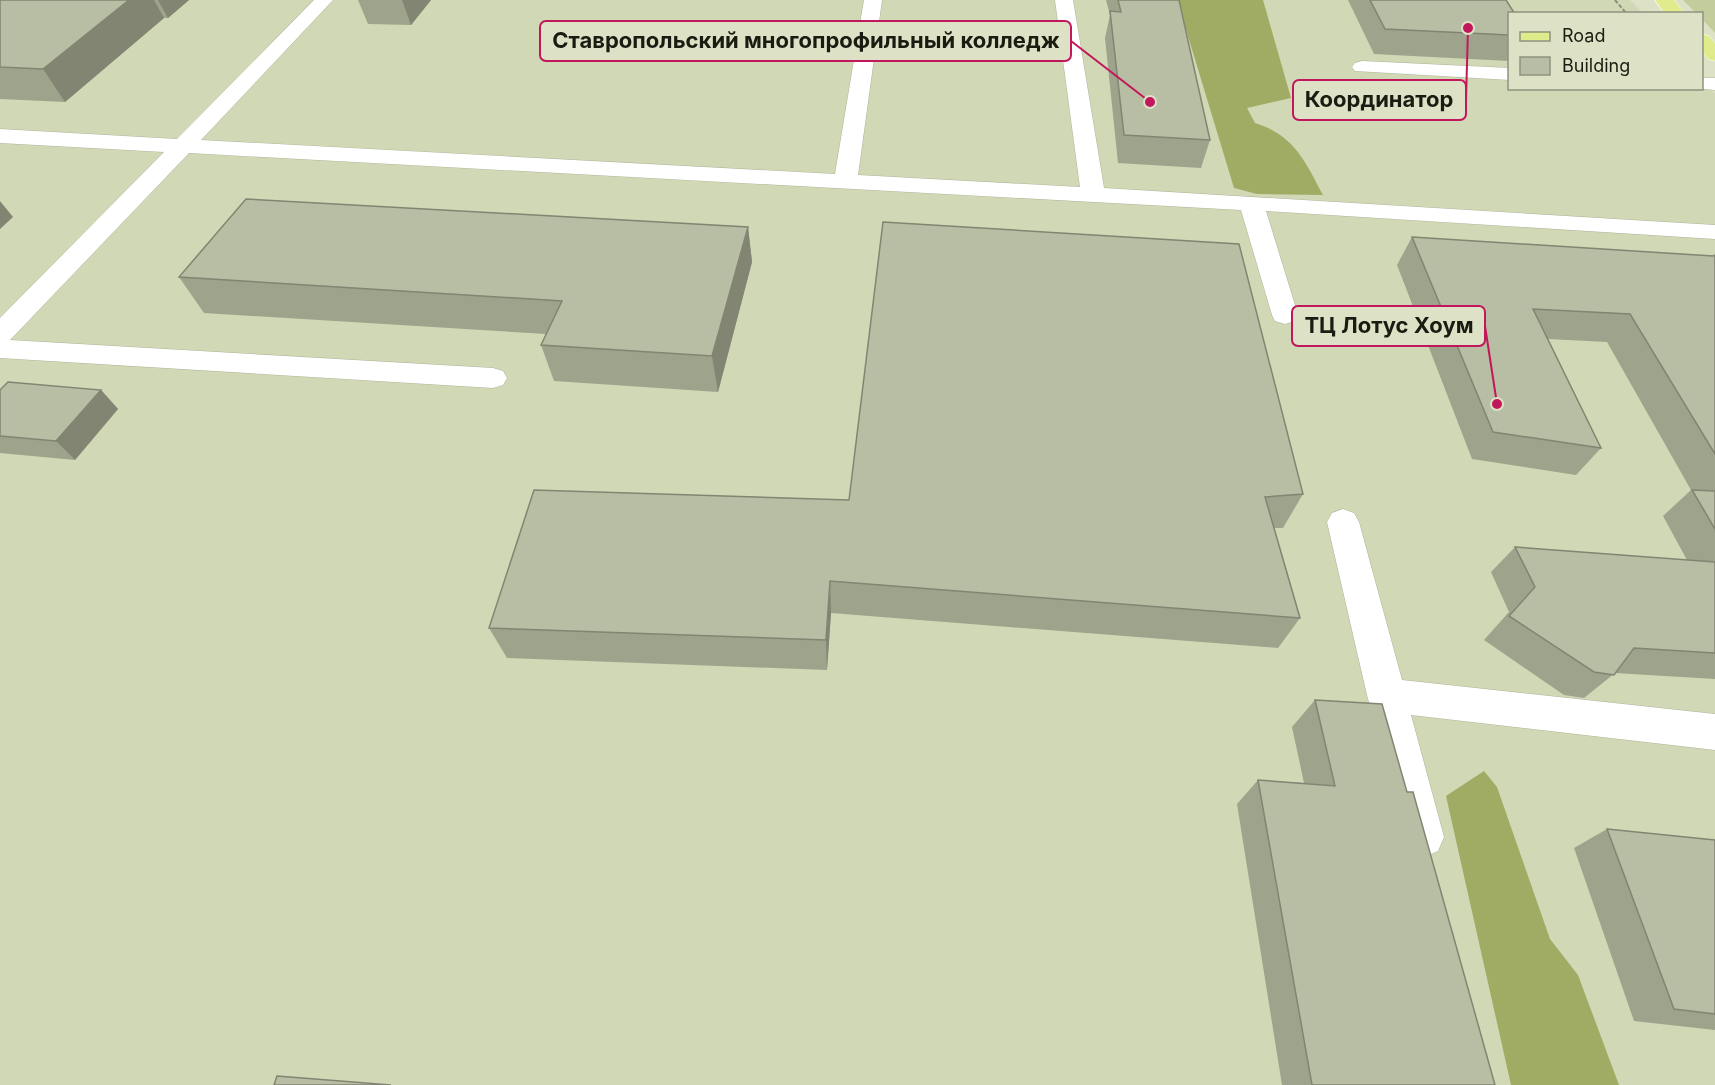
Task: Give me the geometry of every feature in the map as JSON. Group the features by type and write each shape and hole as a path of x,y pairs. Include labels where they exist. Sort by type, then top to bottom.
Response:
{"main road":[{"path":"1664,0 1675,12"},
{"path":"1703,42 1715,55"}],"lane":[{"path":"0,334 324,0"},
{"path":"845,182 873,0"},
{"path":"1064,0 1093,195"},
{"path":"1362,68 1508,75"},
{"path":"0,136 1251,203 1715,232"},
{"path":"1251,203 1285,315"},
{"path":"0,349 493,378"},
{"path":"1343,522 1432,866"},
{"path":"1386,695 1715,732"}],"path":[{"path":"1615,0 1624,12"}],"shaded area":[{"path":"0,0 1630,0 1642,12 1508,12 1508,90 1703,90 1703,80 1715,94 1715,1085 0,1085"},
{"path":"1683,0 1715,0 1715,33 1703,20 1703,12 1695,12"}],"green space":[{"path":"1177,0 1263,0 1291,98 1247,108 1255,123 1280,135 1297,151 1323,195 1257,194 1234,188"},
{"path":"1484,771 1497,787 1550,939 1578,975 1619,1085 1511,1085 1446,796"}],"building":[{"path":"0,0 129,0 43,69 0,67"},
{"path":"1118,0 1179,0 1210,140 1124,135 1110,11 1121,12"},
{"path":"1370,0 1506,0 1514,12 1508,12 1508,35 1385,29"},
{"path":"246,199 748,227 712,356 541,345 562,301 179,277"},
{"path":"883,222 1239,244 1303,494 1265,497 1300,618 830,581 826,640 489,628 534,490 849,500"},
{"path":"1412,237 1715,255 1715,454 1630,314 1533,309 1601,448 1493,432"},
{"path":"8,382 101,390 56,441 0,436 0,390"},
{"path":"1692,490 1715,491 1715,529"},
{"path":"1515,547 1715,562 1715,653 1634,648 1614,675 1594,672 1509,616 1535,587"},
{"path":"1315,700 1382,704 1407,792 1413,792 1495,1085 1312,1085 1258,780 1335,786"},
{"path":"1607,829 1715,840 1715,1014 1674,1009"},
{"path":"277,1076 391,1085 274,1085"}],"place":[{"name":"Координатор","path":"1468,28"},
{"name":"Ставропольский многопрофильный колледж","path":"1150,102"},
{"name":"ТЦ Лотус Хоум","path":"1497,404"}]}
